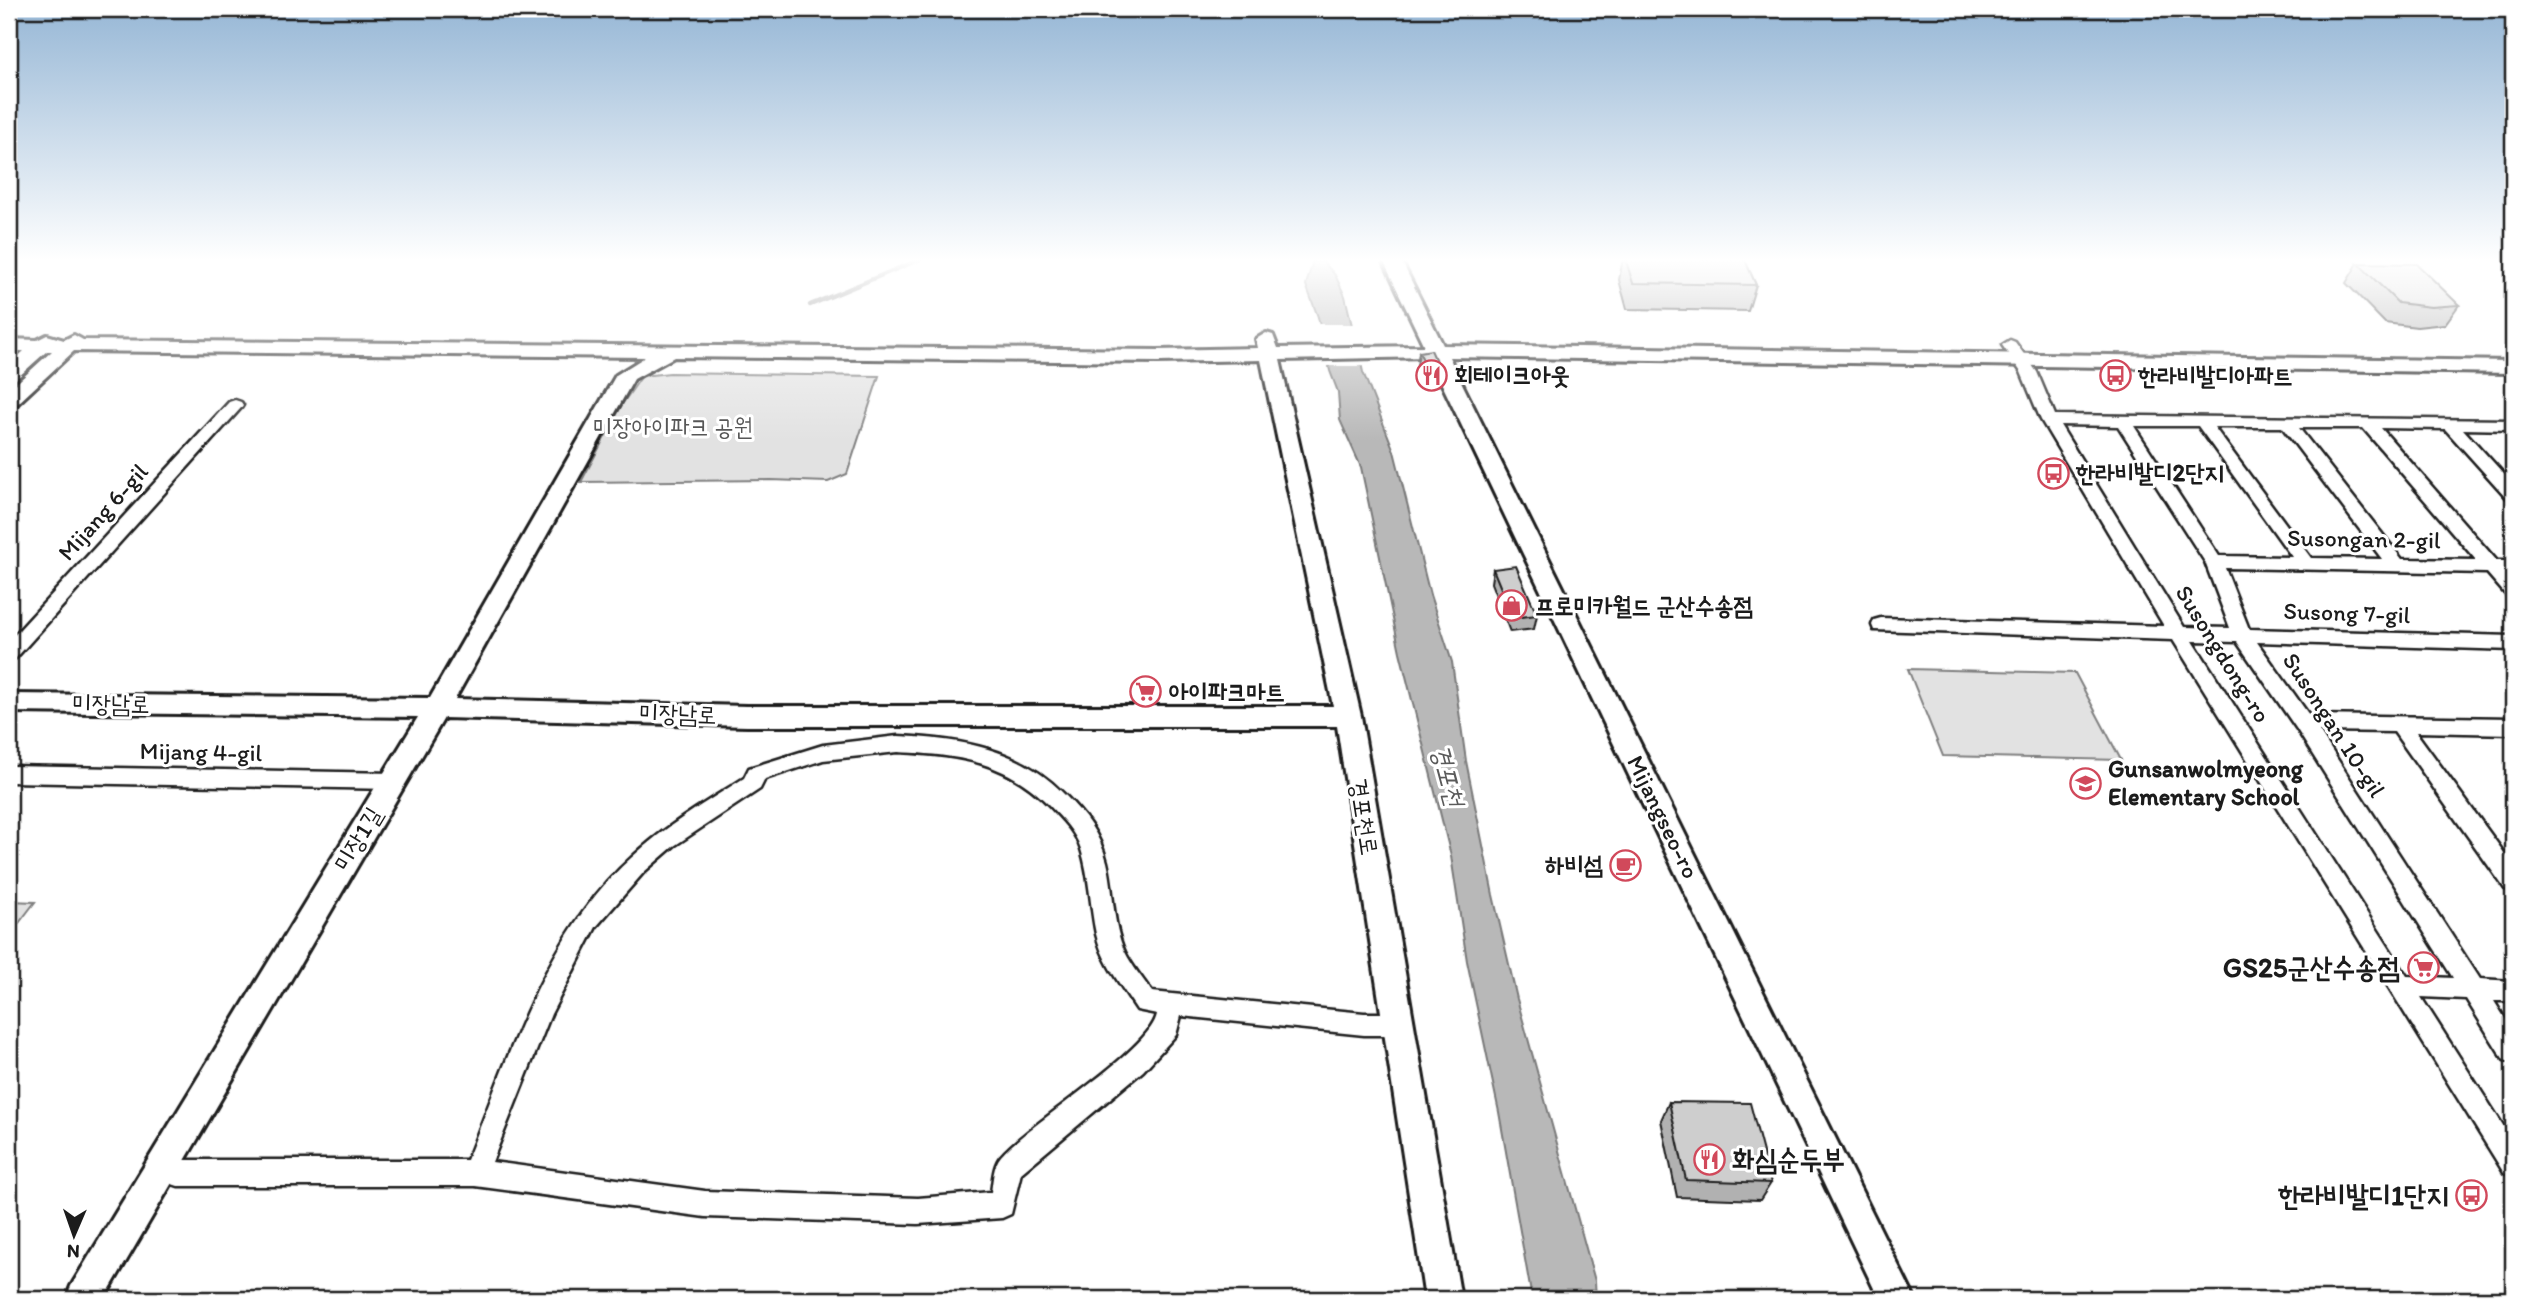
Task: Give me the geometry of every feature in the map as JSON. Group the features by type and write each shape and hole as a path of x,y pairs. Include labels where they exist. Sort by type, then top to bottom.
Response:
{"street":[{"name":"Mijangseo-ro","path":"1421,319 1897,1299"},
{"path":"9,331 63,338 572,351 708,352 1269,343"},
{"path":"9,345 42,345 85,331 1433,344 2016,353 2513,367"},
{"path":"9,401 63,338"},
{"name":"경포천로","path":"1269,343 1348,716 1443,1299"},
{"path":"9,375 42,345"},
{"path":"572,351 619,358 626,375 659,357 708,352"},
{"path":"2016,353 2513,353"},
{"name":"Susongdong-ro","path":"2016,353 2029,372 2049,420 2178,633 2513,1164"},
{"name":"미장1길","path":"84,1299 437,708 626,375"},
{"name":"Mijang 6-gil","path":"9,653 235,405"},
{"path":"2049,420 2513,425"},
{"name":"Susongan 10-gil","path":"2123,421 2214,562 2242,635 2303,723 2513,1052"},
{"path":"2202,421 2305,562"},
{"path":"2287,423 2396,564"},
{"path":"2368,424 2513,591"},
{"path":"2449,424 2513,494"},
{"name":"Susongan 2-gil","path":"2214,562 2513,567"},
{"name":"Susong 7-gil","path":"1881,625 2513,643"},
{"name":"미장남로","path":"9,703 437,708 747,716 1348,716"},
{"path":"2303,723 2399,724 2510,730"},
{"path":"2399,724 2513,882"},
{"path":"475,1173 540,1010 588,920 636,866 666,840 753,783 756,774 779,764 838,748 927,745 970,752 1014,767 1039,782 1085,832 1099,866 1112,948 1145,1002 1364,1024 1398,1024"},
{"name":"Mijang 4-gil","path":"9,774 393,781"},
{"path":"2402,986 2513,991"},
{"path":"163,1169 178,1173 475,1173 705,1203 918,1211 1002,1205 1009,1166 1134,1063 1167,1027 1170,1006"}],"green space":[{"name":"미장아이파크 공원","path":"670,373 879,376 847,474 828,482 581,482 623,403 642,376"},
{"path":"1908,669 2075,673 2121,760 1943,756"},
{"path":"9,901 35,902 9,936"}],"water":[{"name":"경포천","path":"1318,319 1350,319 1363,372 1394,451 1430,595 1452,662 1466,761 1493,895 1517,999 1595,1281 1596,1299 1532,1299 1499,1112 1467,961 1451,856 1400,652 1361,467 1340,420 1338,392 1330,371"}],"pier":[{"path":"1316,324 1357,324 1366,366 1325,366"}],"building":[{"path":"1431,350 1441,372 1430,373 1419,352"},
{"path":"1516,566 1537,615 1513,618 1493,569"},
{"name":"화심순두부","path":"1669,1102 1750,1103 1771,1183 1686,1180"}],"place":[{"name":"회테이크아웃","path":"1431,375"},
{"name":"한라비발디아파트","path":"2115,376"},
{"name":"한라비발디2단지","path":"2053,473"},
{"name":"프로미카월드 군산수송점","path":"1512,606"},
{"name":"아이파크마트","path":"1146,692"},
{"name":"Gunsanwolmyeong Elementary School","path":"2085,783"},
{"name":"하비섬","path":"1626,865"},
{"name":"GS25군산수송점","path":"2423,967"},
{"name":"화심순두부","path":"1709,1159"},
{"name":"한라비발디1단지","path":"2472,1195"}]}
